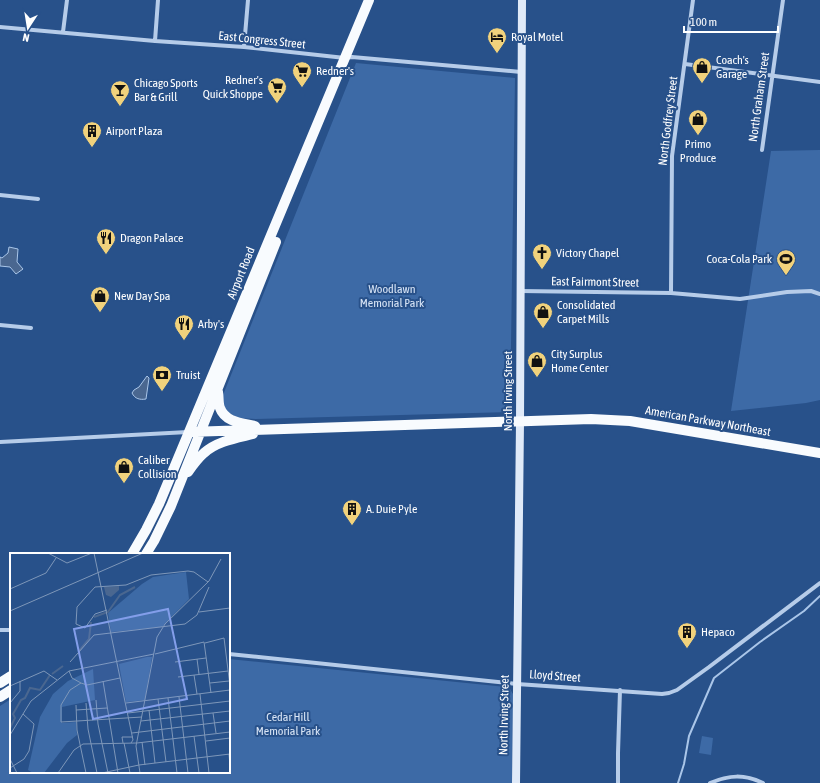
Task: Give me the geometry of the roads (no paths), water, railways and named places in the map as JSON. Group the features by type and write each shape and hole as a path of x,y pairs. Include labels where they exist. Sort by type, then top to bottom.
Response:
{"main road":[{"name":"Airport Road","path":"147,553 171,506 348,57 369,0"},
{"name":"Airport Road","path":"133,553 159,504 348,57 376,0"},
{"path":"218,387 218,401 220,408 227,417 234,422 268,429"},
{"name":"American Parkway Northeast","path":"268,429 591,419 630,421 820,453"},
{"path":"189,432 268,429"},
{"path":"181,480 208,450 225,442 268,429"},
{"path":"0,683 10,677"},
{"path":"0,697 10,691"}],"street":[{"path":"63,32 67,0"},
{"path":"155,41 158,0"},
{"path":"244,47 248,0"},
{"name":"North Irving Street","path":"516,783 520,422 522,0"},
{"name":"North Godfrey Street","path":"671,293 672,156 693,0"},
{"name":"North Graham Street","path":"762,150 783,0"},
{"name":"East Congress Street","path":"0,27 521,72"},
{"path":"685,64 820,82"},
{"path":"0,196 38,199"},
{"name":"East Fairmont Street","path":"520,292 671,293 740,299 787,292 811,291 820,294"},
{"path":"0,325 32,328"},
{"path":"0,442 189,432"},
{"name":"Lloyd Street","path":"230,654 517,684 662,694 676,690 709,667 820,583"},
{"path":"618,783 620,690"},
{"path":"710,783 719,779 739,776 763,783"}],"waterway":[{"path":"678,783 684,764 689,736 714,678 760,642 804,611 820,596"}],"place":[{"name":"Royal Motel","path":"497,54"},
{"name":"Coach's Garage","path":"702,84"},
{"name":"Redner's","path":"302,88"},
{"name":"Redner's Quick Shoppe","path":"277,104"},
{"name":"Chicago Sports Bar & Grill","path":"120,107"},
{"name":"Primo Produce","path":"698,136"},
{"name":"Airport Plaza","path":"92,148"},
{"name":"Dragon Palace","path":"106,255"},
{"name":"Victory Chapel","path":"542,270"},
{"name":"Coca-Cola Park","path":"786,276"},
{"name":"New Day Spa","path":"100,313"},
{"name":"Consolidated Carpet Mills","path":"543,329"},
{"name":"Arby's","path":"184,341"},
{"name":"City Surplus Home Center","path":"537,378"},
{"name":"Truist","path":"162,392"},
{"name":"Caliber Collision","path":"124,484"},
{"name":"A. Duie Pyle","path":"352,526"},
{"name":"Hepaco","path":"687,649"}],"park label":[{"name":"Woodlawn Memorial Park","path":"392,296"},
{"name":"Cedar Hill Memorial Park","path":"288,724"}]}
